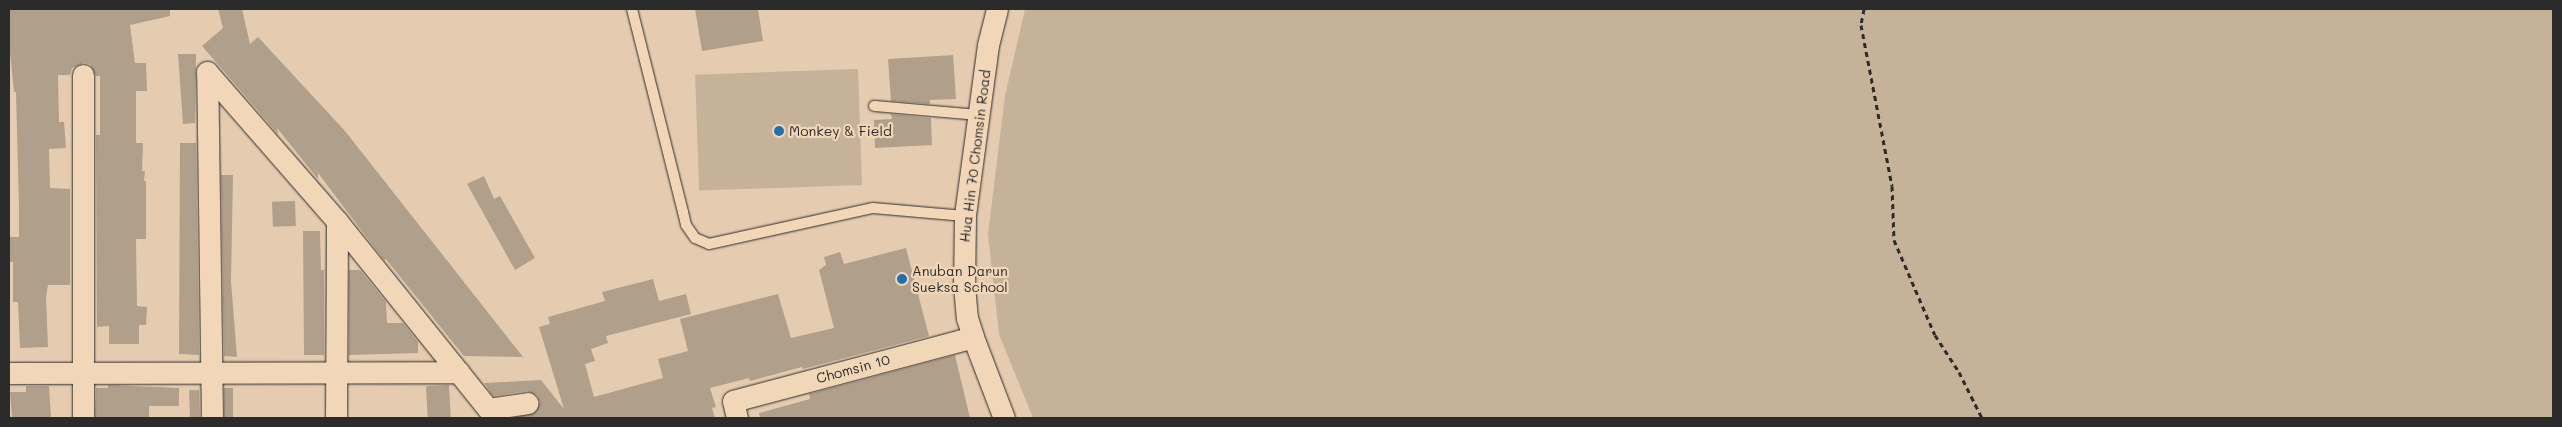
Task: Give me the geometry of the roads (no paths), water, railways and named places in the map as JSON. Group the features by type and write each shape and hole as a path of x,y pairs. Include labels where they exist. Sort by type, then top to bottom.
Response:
{"street":[{"name":"Hua Hin 70 Chomsin Road","path":"997,9 988,45 965,216 964,286 967,318 1004,418"},
{"path":"212,418 207,72 337,221 488,409 528,403"},
{"path":"83,75 83,418"},
{"path":"336,418 337,221"},
{"name":"Chomsin 10","path":"735,410 973,336"},
{"path":"9,373 459,372"}],"lane":[{"path":"632,9 684,219 695,238 709,244 873,208 965,216"},
{"path":"874,106 980,115"}],"place":[{"name":"Monkey & Field","path":"779,131"},
{"name":"Anuban Darun Sueksa School","path":"902,279"}]}
